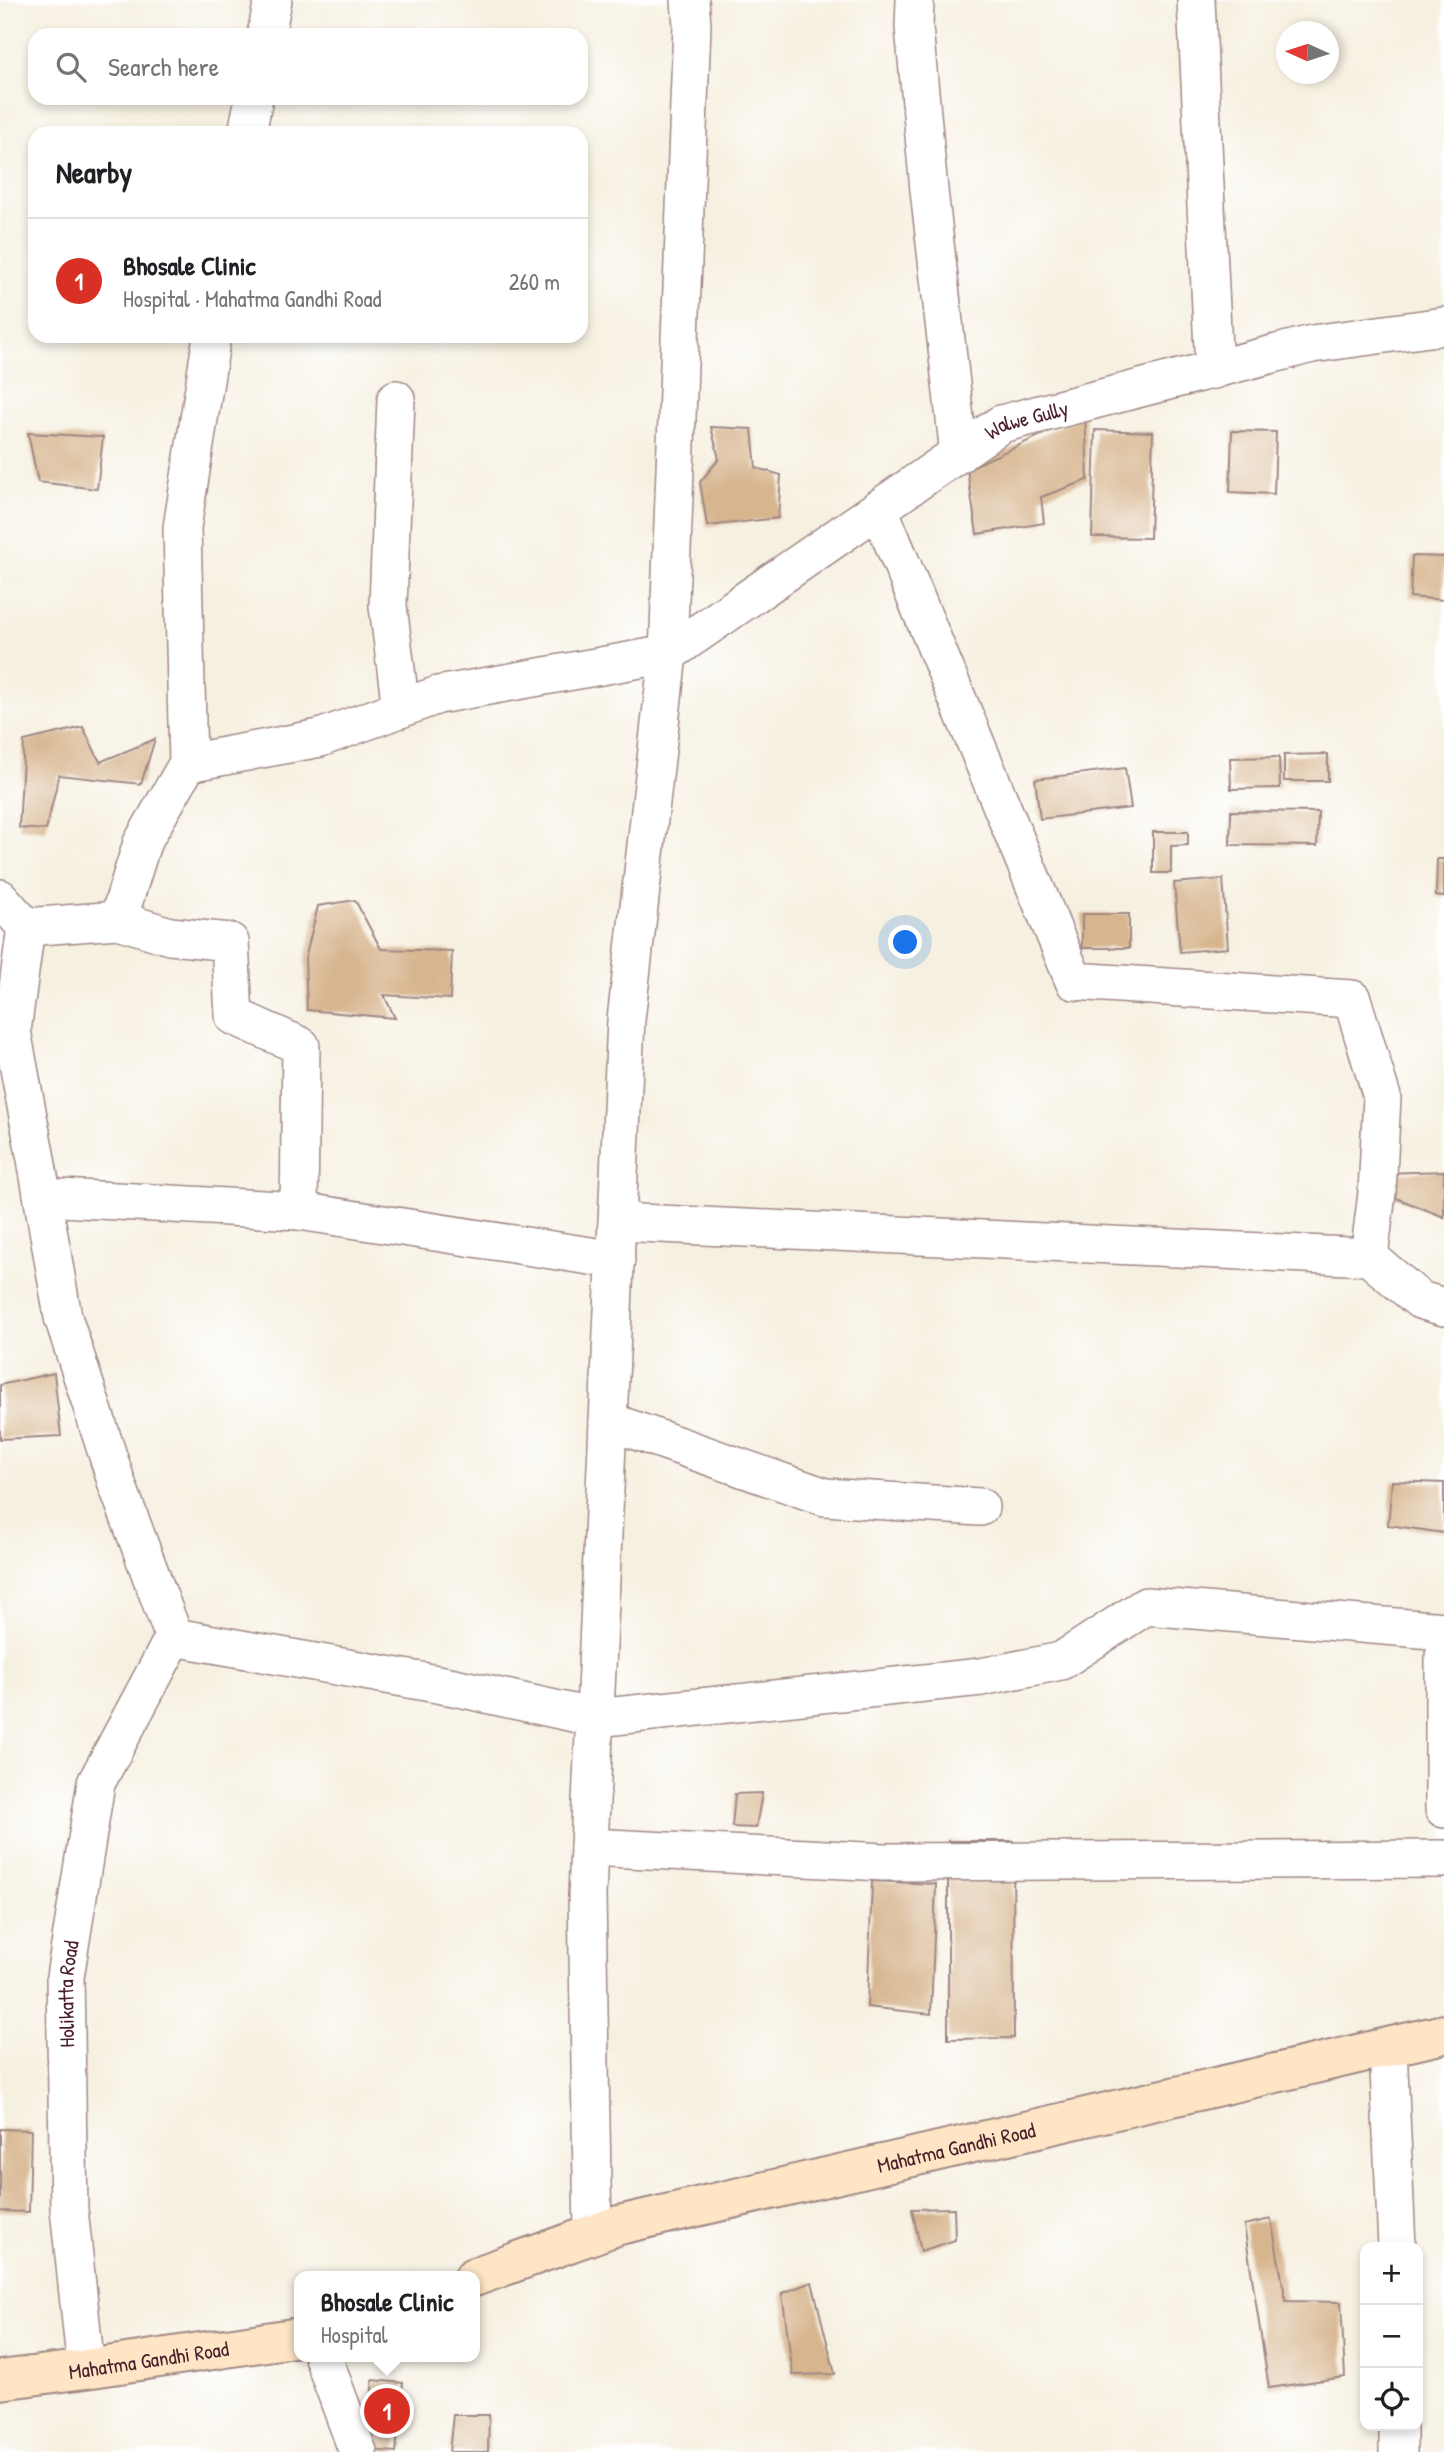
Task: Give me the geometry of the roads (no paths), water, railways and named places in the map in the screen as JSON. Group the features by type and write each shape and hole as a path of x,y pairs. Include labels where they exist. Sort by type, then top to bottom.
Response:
{"main road":[{"name":"Mahatma Gandhi Road","path":"480,2275 619,2225 1444,2034"},
{"name":"Mahatma Gandhi Road","path":"0,2380 294,2338"}],"street":[{"path":"267,28 273,0"},
{"path":"593,2235 587,1896 589,1847 626,1020 668,654 692,25 690,0"},
{"path":"915,0 914,27 929,190 959,454"},
{"path":"1196,0 1214,370"},
{"path":"248,126 253,105"},
{"name":"Walwe Gully","path":"668,654 1001,424 1312,344 1444,326"},
{"path":"118,920 142,843 188,762 182,528 211,343"},
{"path":"396,400 388,606 401,709"},
{"path":"879,509 1074,981 1352,999 1382,1097 1377,1193 1369,1257"},
{"path":"188,762 320,738 438,695 668,654"},
{"path":"0,898 26,926"},
{"path":"26,926 118,920 170,936 230,942 233,1016 302,1046 299,1211"},
{"path":"26,926 12,1031 63,1317 118,1487 174,1637 454,1688 596,1718 981,1676 1061,1661 1146,1606 1444,1631"},
{"path":"43,1196 299,1211 616,1260"},
{"path":"618,1222 1369,1257 1420,1300 1444,1307"},
{"path":"608,1421 825,1497 980,1507"},
{"name":"Holikatta Road","path":"86,2369 69,2209 65,1977 96,1783 174,1637"},
{"path":"1444,1656 1444,1809"},
{"path":"589,1847 884,1862 1444,1859"},
{"path":"1388,2047 1398,2242"},
{"path":"325,2362 358,2452"},
{"path":"1398,2431 1398,2452"}],"place":[{"name":"Bhosale Clinic","path":"387,2411"}]}
